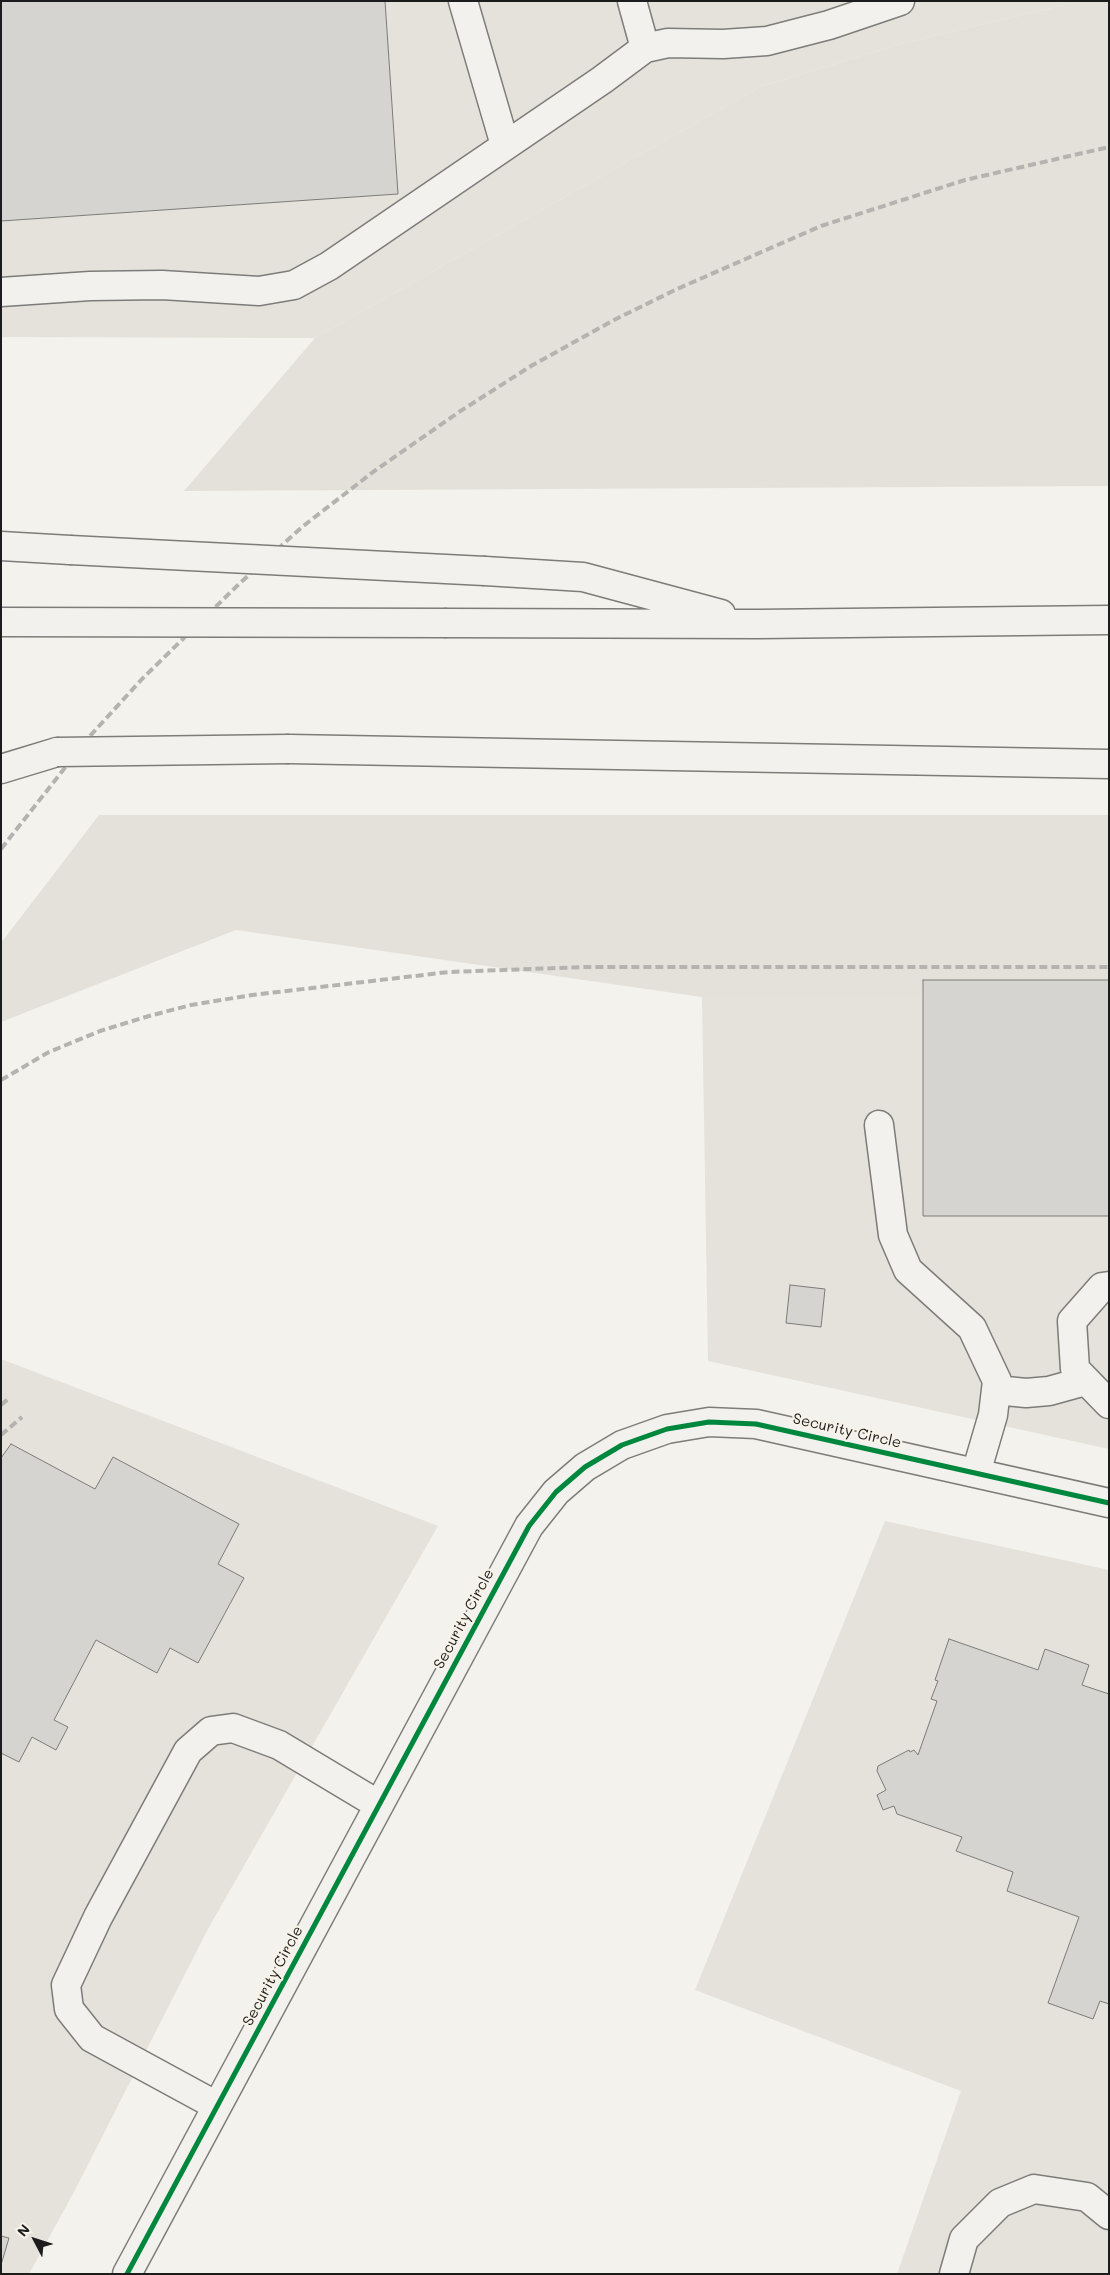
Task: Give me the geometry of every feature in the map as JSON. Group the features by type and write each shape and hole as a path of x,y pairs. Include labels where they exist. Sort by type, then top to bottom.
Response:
{"main road":[{"path":"463,1 505,145"},
{"path":"632,1 645,48"},
{"path":"1,292 90,286 162,285 259,291 294,285 329,266 602,80 645,48 668,43 723,44 767,41 829,25 900,1"},
{"path":"1,546 583,577 759,624"},
{"path":"1,622 759,624 1109,620"},
{"path":"1,751 289,749 1109,764"},
{"path":"1,769 57,752"},
{"path":"879,1126 893,1235 908,1270 972,1328 997,1381 993,1415 976,1473"},
{"path":"1109,1286 1102,1287 1072,1321 1075,1369 1109,1404"},
{"path":"996,1390 1026,1393 1049,1392 1085,1381"},
{"name":"Security Circle","path":"127,2274 529,1526 556,1492 586,1467 622,1445 667,1429 701,1423 756,1424 1109,1503"},
{"path":"217,2106 92,2038 69,2009 66,1985 98,1917 188,1751 212,1730 234,1728 279,1745 379,1805"},
{"path":"954,2274 964,2239 1000,2203 1034,2189 1086,2197 1109,2215"}],"shaded area":[{"path":"1,1 1081,1 901,44 760,87 315,338 1,337"},
{"path":"1081,1 1109,1 1109,486 184,491 315,338 760,87 901,44"},
{"path":"99,815 1109,815 1109,995 702,997 236,930 1,1022 1,943"},
{"path":"930,978 1109,984 1109,1449 708,1361 702,997"},
{"path":"1,1359 438,1526 209,1927 74,2192 29,2274 1,2274"},
{"path":"885,1521 1109,1570 1109,2274 897,2274 961,2091 695,1990"}],"building":[{"path":"1,1 385,1 398,194 1,221"},
{"path":"923,980 1109,980 1109,1216 923,1216"},
{"path":"790,1285 825,1289 821,1327 786,1323"},
{"path":"11,1444 95,1489 113,1457 239,1524 218,1564 244,1578 198,1663 170,1648 157,1673 96,1640 54,1720 68,1727 56,1750 32,1737 19,1762 1,1753 1,1458"},
{"path":"949,1639 1038,1670 1045,1649 1089,1665 1082,1685 1109,1694 1109,2004 1100,2001 1093,2019 1048,2003 1079,1917 1007,1891 1013,1872 956,1851 962,1837 897,1814 894,1806 883,1810 877,1795 886,1790 877,1771 878,1766 909,1750 910,1752 914,1750 918,1755 937,1701 931,1699 938,1681 935,1680"},
{"path":"1,2236 9,2238 1,2265"}],"railway":[{"path":"1,849 90,736 142,679 239,584 302,527 373,472 459,412 531,366 614,320 677,289 821,226 965,180 1109,147"},
{"path":"1,1080 49,1052 100,1031 191,1005 252,995 449,972 586,967 1109,967"},
{"path":"1,1405 8,1399"},
{"path":"1,1435 22,1417"}],"cycle path":[{"path":"127,2274 529,1526 556,1492 585,1467 622,1445 667,1429 709,1422 756,1424 1109,1503"}]}
